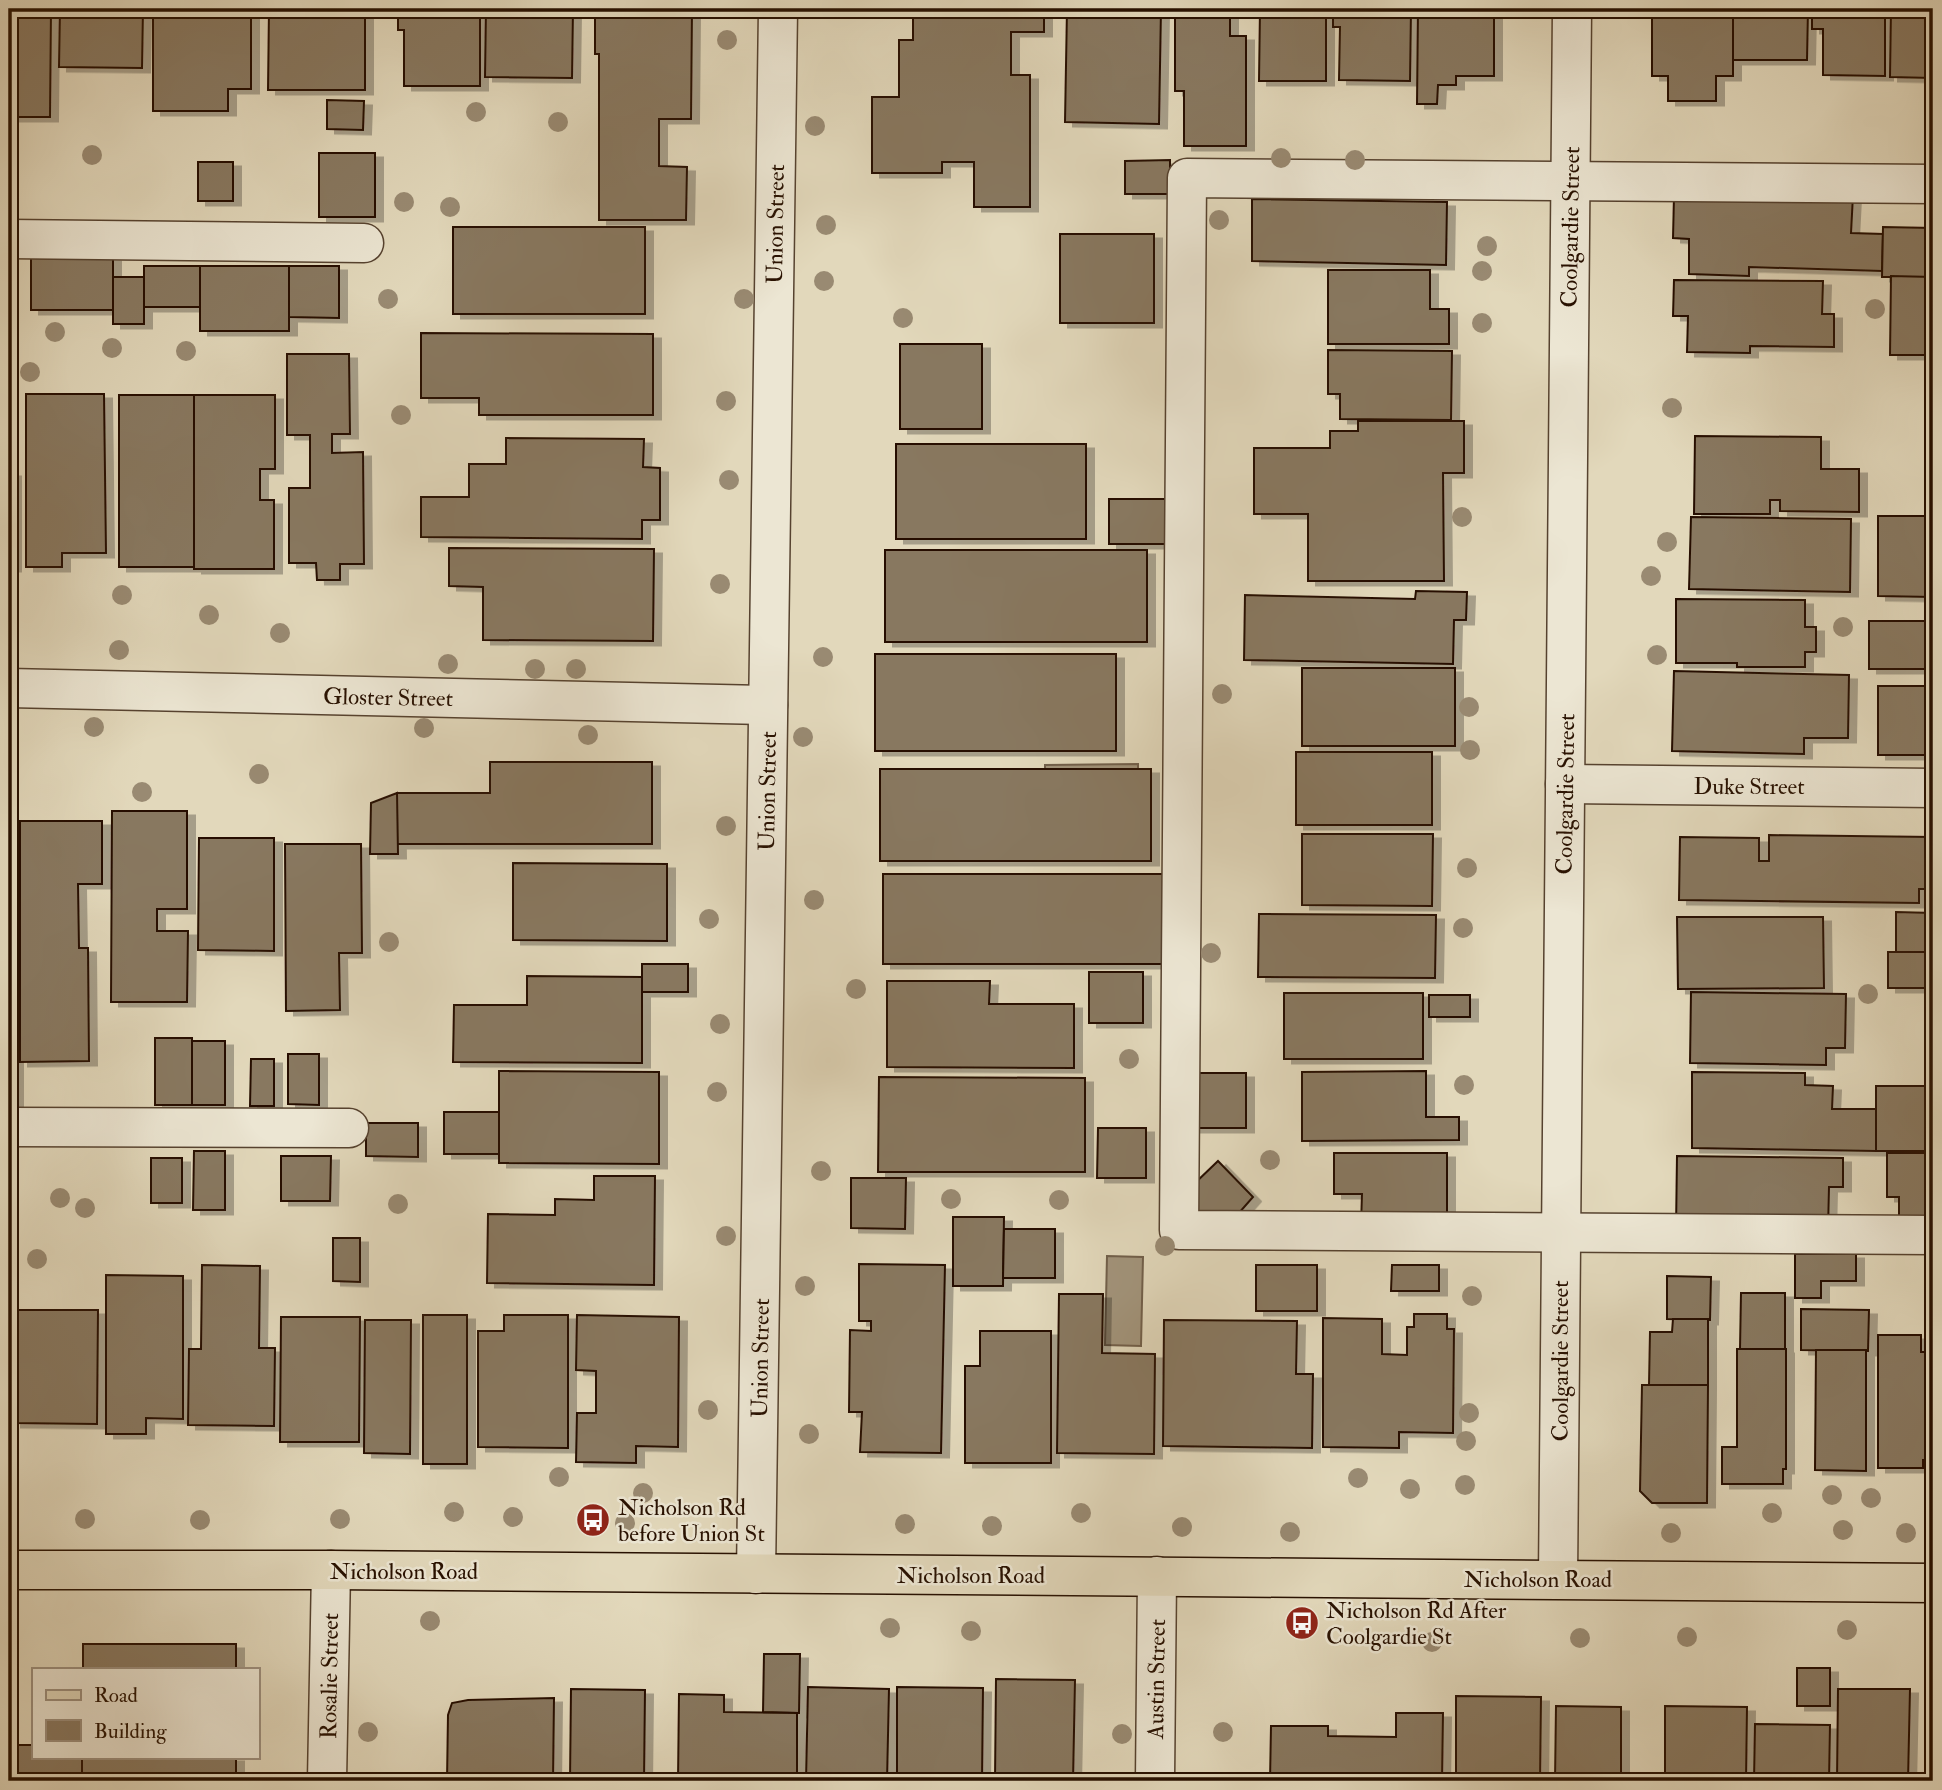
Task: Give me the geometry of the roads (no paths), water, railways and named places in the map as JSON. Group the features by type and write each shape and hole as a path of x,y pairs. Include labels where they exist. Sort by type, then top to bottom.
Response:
{"main road":[{"name":"Nicholson Road","path":"9,1570 331,1570 1933,1583"}],"street":[{"name":"Union Street","path":"756,1574 778,9"},
{"name":"Coolgardie Street","path":"1558,1579 1572,9"},
{"path":"1933,184 1187,178 1179,1230 1933,1236"},
{"path":"9,239 364,243"},
{"name":"Gloster Street","path":"9,688 768,705"},
{"name":"Duke Street","path":"1565,784 1933,788"},
{"path":"9,1127 349,1128"},
{"name":"Rosalie Street","path":"327,1781 331,1570"},
{"name":"Austin Street","path":"1155,1781 1157,1576"}],"place":[{"name":"Nicholson Rd before Union St","path":"593,1520"},
{"name":"Nicholson Rd After Coolgardie St","path":"1302,1623"}]}
